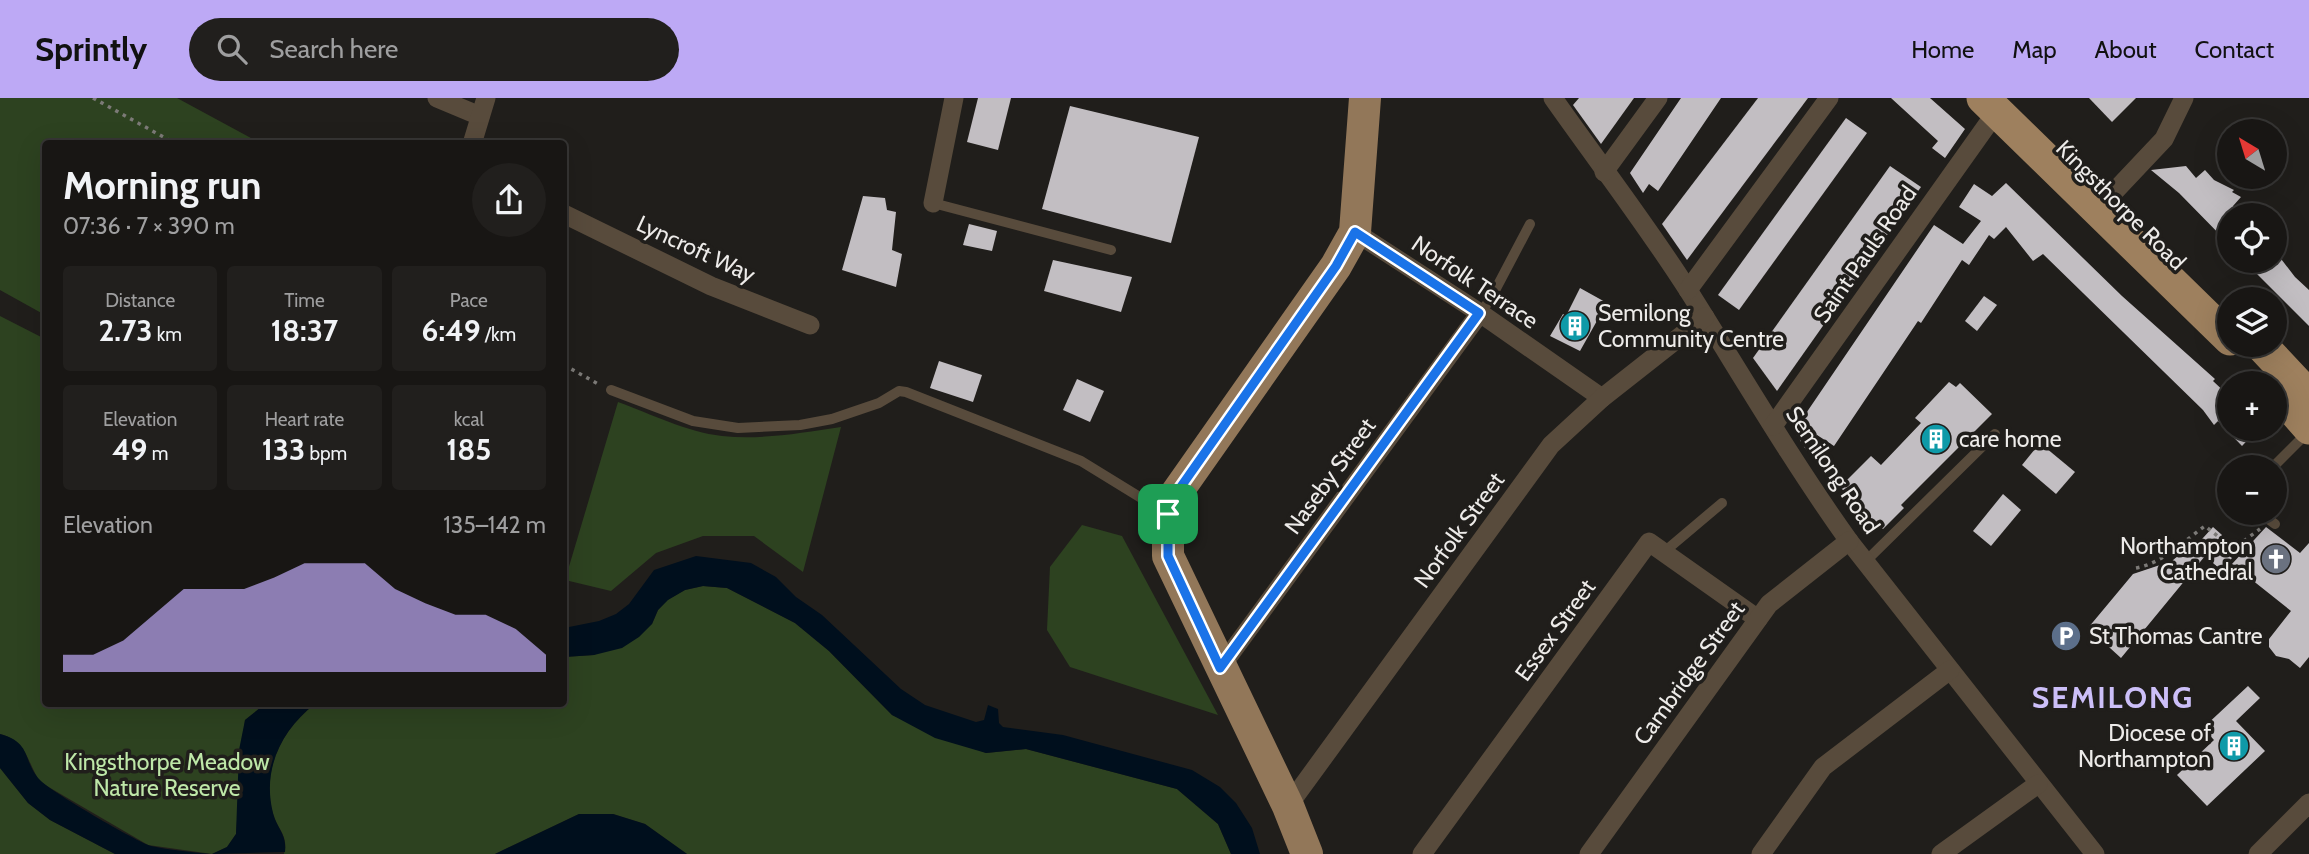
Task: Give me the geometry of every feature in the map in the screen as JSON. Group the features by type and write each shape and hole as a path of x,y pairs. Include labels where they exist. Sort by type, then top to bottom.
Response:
{"highway":[{"name":"Kingsthorpe Road","path":"1997,102 2109,211 2217,302"},
{"path":"2109,211 2217,325"},
{"path":"2246,357 2259,371"},
{"path":"2272,357 2309,396"},
{"path":"2287,403 2309,429"}],"main road":[{"path":"1307,854 1288,806 1168,556 1168,514 1173,498 1336,266 1355,232 1365,98"}],"street":[{"path":"438,98 483,107 473,140"},
{"path":"933,203 954,98"},
{"name":"Semilong Road","path":"1553,98 1688,290 1812,491 2095,854"},
{"path":"1604,172 1658,98"},
{"path":"1688,290 1829,98"},
{"path":"2109,211 2164,139 2184,98"},
{"name":"Saint Pauls Road","path":"1773,426 1997,102"},
{"name":"Lyncroft Way","path":"567,215 711,286 810,325"},
{"name":"Norfolk Terrace","path":"1355,232 1602,398"},
{"name":"Naseby Street","path":"1220,668 1479,313"},
{"name":"Norfolk Street","path":"1288,806 1551,445 1602,398 1705,317"},
{"name":"Cambridge Street","path":"1589,854 1769,604 1849,541"},
{"name":"Essex Street","path":"1422,854 1649,542 1664,552"},
{"path":"1664,552 1758,619"},
{"path":"1761,854 1823,767 1950,670"},
{"path":"1941,854 2038,784"},
{"path":"2258,854 2309,803"}],"lane":[{"path":"933,203 1111,250"},
{"path":"1479,313 1490,300 1530,224"},
{"path":"611,390 693,421 738,428 800,425 832,419 879,403 899,391 906,391 1082,461 1168,514"},
{"path":"2284,455 2309,429"},
{"path":"1866,561 1995,434"},
{"path":"1664,552 1722,503"}],"path":[{"path":"93,98 169,140"},
{"path":"567,367 611,390"},
{"path":"2136,568 2161,559 2205,526 2225,542 2238,545 2263,525"}],"green space":[{"path":"0,98 177,98 254,140 42,140 42,313 0,290"},
{"name":"Kingsthorpe Meadow Nature Reserve","path":"0,316 42,337 42,707 261,707 245,720 236,834 227,847 212,854 148,845 40,782 21,747 9,737 0,734"},
{"path":"618,402 682,427 722,436 796,434 841,427 803,572 754,536 703,536 656,553 611,591 567,580"},
{"path":"1082,525 1122,536 1218,715 1070,667 1047,630 1050,567"},
{"path":"703,586 727,588 795,623 829,651 892,715 986,753 1026,749 1177,789 1218,824 1231,854 687,854 645,824 613,814 579,814 495,854 284,854 284,837 275,820 270,798 272,767 292,726 311,707 567,707 567,657 594,655 652,624 658,610 667,600 685,590"},
{"path":"0,768 28,803 50,820 115,854 0,854"}],"water":[{"path":"696,556 751,563 776,577 796,597 822,615 901,689 925,705 976,722 984,720 988,705 998,709 999,723 1003,727 1063,735 1192,770 1220,787 1236,803 1252,828 1260,854 1231,854 1218,824 1177,789 1026,749 986,753 935,738 892,715 829,651 795,623 727,588 703,586 685,590 668,600 658,610 652,624 622,648 594,655 567,657 567,627 599,621 616,614 629,604 654,570"},
{"path":"261,707 311,707 284,739 272,766 270,797 275,819 285,841 285,852 212,854 227,847 236,834 239,750 245,720"},
{"path":"0,734 18,742 34,773 47,786 113,826 151,846 210,854 115,854 50,820 28,803 0,768"},
{"path":"579,814 613,814 645,824 687,854 495,854"}],"building":[{"path":"978,98 1011,98 998,150 967,142"},
{"path":"1579,98 1634,98 1601,144 1573,105"},
{"path":"1681,98 1721,98 1658,191 1649,184 1643,193 1630,173"},
{"path":"1758,98 1808,98 1687,260 1662,224"},
{"path":"1891,98 1930,98 1965,129 1945,158 1932,148 1938,141"},
{"path":"2089,98 2136,98 2112,122"},
{"path":"1070,106 1199,137 1171,243 1042,209"},
{"path":"1846,118 1867,133 1739,310 1718,295"},
{"path":"1890,166 1921,187 1777,391 1753,358"},
{"path":"2186,166 2196,178 2205,170 2217,182 2217,189 2232,189 2232,192 2241,197 2236,203 2217,203 2217,232 2179,193 2151,170"},
{"path":"2006,183 2122,296 2215,379 2217,422 2214,425 2203,410 2043,254 2033,261 2006,227 1994,239 1989,235 1969,265 1962,260 1834,446 1817,435 1807,451 1794,431 1934,225 1963,244 1981,221 1959,207 1974,184 1992,196"},
{"path":"863,196 885,198 887,210 896,212 892,250 902,254 896,287 842,270"},
{"path":"969,224 997,231 992,251 963,245"},
{"path":"1053,260 1132,277 1121,312 1044,291"},
{"path":"2287,267 2309,290 2309,326 2287,304 2287,287 2270,287 2256,273 2287,273"},
{"name":"Semilong Community Centre","path":"1580,288 1607,303 1580,351 1550,336 1563,314 1566,316"},
{"path":"1984,296 1997,305 1977,331 1965,321"},
{"path":"939,361 982,375 973,402 930,388"},
{"path":"1077,379 1104,391 1090,422 1063,410"},
{"name":"care home","path":"1949,382 1956,387 1960,383 1992,414 1901,505 1904,508 1883,529 1851,503 1853,500 1840,487 1871,456 1881,465 1921,423 1915,418"},
{"path":"2040,443 2075,472 2056,494 2022,465"},
{"path":"2003,494 2021,510 1991,546 1973,531"},
{"path":"2213,527 2222,535 2216,543 2232,558 2221,570 2205,556 2121,658 2088,628 2133,574 2172,561 2188,547 2192,550"},
{"path":"2266,527 2300,553 2309,543 2309,657 2300,668 2289,659 2276,656 2269,647 2269,639 2291,611 2232,564"},
{"name":"Diocese of Northampton","path":"2248,686 2260,698 2236,721 2265,751 2207,806 2177,775 2214,740 2203,728"}],"place":[{"name":"Semilong Community Centre","path":"1575,326"},
{"name":"care home","path":"1936,439"},
{"name":"Northampton Cathedral","path":"2276,559"},
{"name":"St Thomas Cantre","path":"2066,636"},
{"name":"Diocese of Northampton","path":"2234,746"}],"district":[{"name":"SEMILONG","path":"2113,697"}],"route":[{"path":"1355,232 1479,313 1220,668 1168,556 1168,514 1173,498 1336,266 1355,232"}]}
